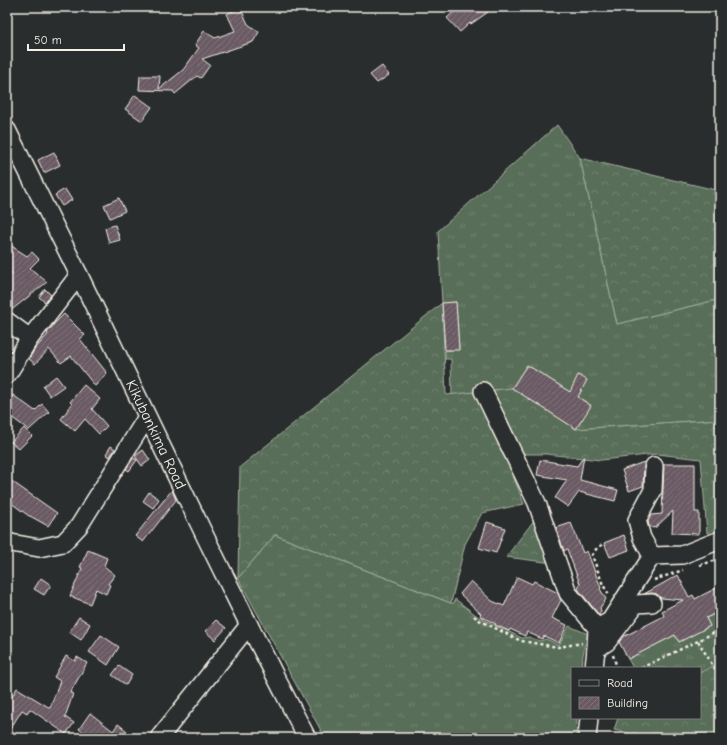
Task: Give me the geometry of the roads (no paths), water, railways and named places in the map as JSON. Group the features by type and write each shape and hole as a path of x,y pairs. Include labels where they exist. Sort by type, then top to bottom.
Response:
{"street":[{"name":"Kikubankima Road","path":"7,130 249,625 308,738"},
{"path":"7,375 30,338 79,276"},
{"path":"7,320 30,338"},
{"path":"483,391 537,503 568,593 597,639 608,642 636,604 652,603"},
{"path":"7,541 39,548 63,543 79,526 147,417"},
{"path":"652,556 642,538 637,520 653,490 654,466"},
{"path":"652,556 682,555 720,540"},
{"path":"594,667 597,639 652,556"},
{"path":"159,738 249,625"},
{"path":"587,738 589,719"}]}
